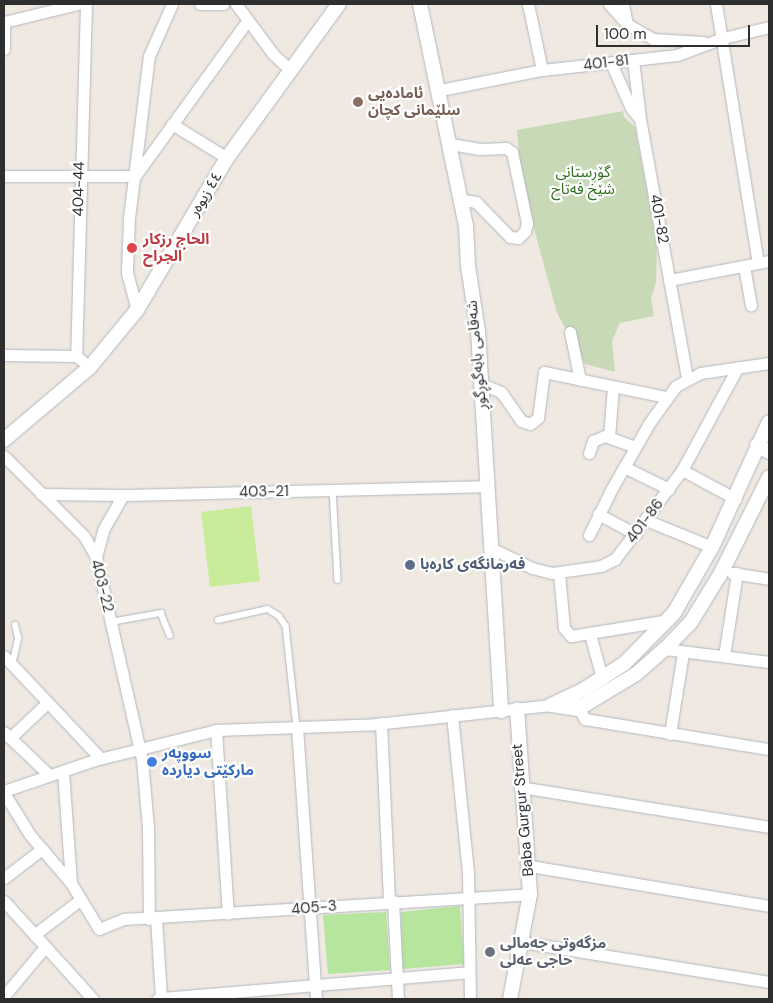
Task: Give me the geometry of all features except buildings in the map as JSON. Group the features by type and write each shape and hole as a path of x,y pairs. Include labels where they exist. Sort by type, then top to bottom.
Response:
{"street":[{"path":"4,49 4,22 78,4"},
{"name":"404-44","path":"76,356 79,175 86,4"},
{"path":"137,310 127,272 134,176 149,56 172,4"},
{"path":"200,4 223,4"},
{"path":"236,4 246,21 290,70"},
{"name":"٤٤ زیوەر","path":"4,440 90,367 137,310 227,158 339,4"},
{"name":"شەقامی بابەگوڕگوڕ","path":"420,4 452,144 462,200 478,331 501,711"},
{"path":"528,4 542,70"},
{"path":"609,4 627,24 653,39 710,42"},
{"path":"623,4 627,24"},
{"path":"669,280 763,262 716,4"},
{"path":"134,176 246,21"},
{"name":"401-81","path":"440,90 542,70 677,55 723,38 769,27"},
{"name":"401-82","path":"633,60 640,119 687,378"},
{"path":"611,63 631,108 640,119"},
{"path":"172,124 227,158"},
{"path":"452,144 480,149 506,148 512,152 525,214 525,231 518,238 510,237 476,202 462,200"},
{"path":"4,176 134,176"},
{"path":"744,266 751,305"},
{"path":"570,332 580,380"},
{"path":"4,355 76,356 90,367"},
{"path":"589,536 598,514 635,447 666,397 687,378 738,367 769,363"},
{"name":"401-86","path":"490,548 538,570 559,573 606,565 618,555 636,534 682,470 738,367"},
{"path":"481,389 489,388 501,392 521,421 530,424 538,418 543,373 666,397"},
{"path":"609,437 613,387"},
{"path":"575,702 602,678 635,654 669,620 712,547 736,498 757,445 769,422"},
{"path":"589,453 596,439 609,437 635,447"},
{"path":"757,445 769,452"},
{"name":"403-22","path":"4,456 84,536 96,557 139,748 148,828 152,918 159,998"},
{"path":"624,467 668,489"},
{"path":"682,470 736,498"},
{"path":"34,935 81,899 71,883 42,849 4,792 63,770 139,748 216,730 381,724 575,702 636,674 665,649 691,622 721,573 769,477"},
{"name":"403-21","path":"41,494 123,495 486,486"},
{"path":"96,557 103,530 123,495"},
{"path":"598,514 636,534"},
{"path":"646,520 712,547"},
{"path":"559,573 564,628 568,635 590,634 669,620"},
{"path":"721,573 737,573 769,579"},
{"path":"724,656 737,573"},
{"path":"590,634 602,678"},
{"path":"665,649 683,654 724,656 769,662"},
{"path":"670,734 683,654"},
{"path":"8,661 101,759"},
{"path":"575,702 585,719 670,734 769,748"},
{"path":"47,703 7,735 48,775"},
{"name":"Baba Gurgur Street","path":"510,999 530,894 530,866 520,787 516,709"},
{"path":"452,715 468,872 468,972 470,999"},
{"path":"381,724 398,999"},
{"path":"297,727 307,908 316,999"},
{"path":"216,730 228,914"},
{"path":"63,770 71,883"},
{"path":"520,787 769,827"},
{"path":"4,878 42,849"},
{"path":"530,866 769,906"},
{"name":"405-3","path":"81,899 99,929 124,919 228,914 467,896 530,894"},
{"path":"4,901 93,999"},
{"path":"522,942 769,982"},
{"path":"4,996 45,947"},
{"path":"159,998 233,995 315,984 468,972"}],"lane":[{"path":"334,490 338,580"},
{"path":"218,620 268,609 279,616 286,626 297,727"},
{"path":"111,622 161,613 170,635"},
{"path":"8,661 18,638 15,625"}],"green space":[{"name":"گۆڕستانی شێخ فەتاح","path":"623,111 624,117 635,127 657,246 656,283 651,298 654,316 620,323 612,341 615,372 585,364 557,313 521,181 517,130"},
{"path":"251,506 260,581 210,587 201,512"},
{"path":"460,906 464,964 402,969 401,912"},
{"path":"386,912 390,970 328,974 323,915"}],"place":[{"name":"ئامادەیی سلێمانی کچان","path":"358,102"},
{"name":"الحاج رزكار الجراح","path":"132,248"},
{"name":"فەرمانگەی کارەبا","path":"410,565"},
{"name":"سووپەر مارکێتی دیاردە","path":"152,762"},
{"name":"مزگەوتی جەمالی حاجی عەلی","path":"490,952"}]}
